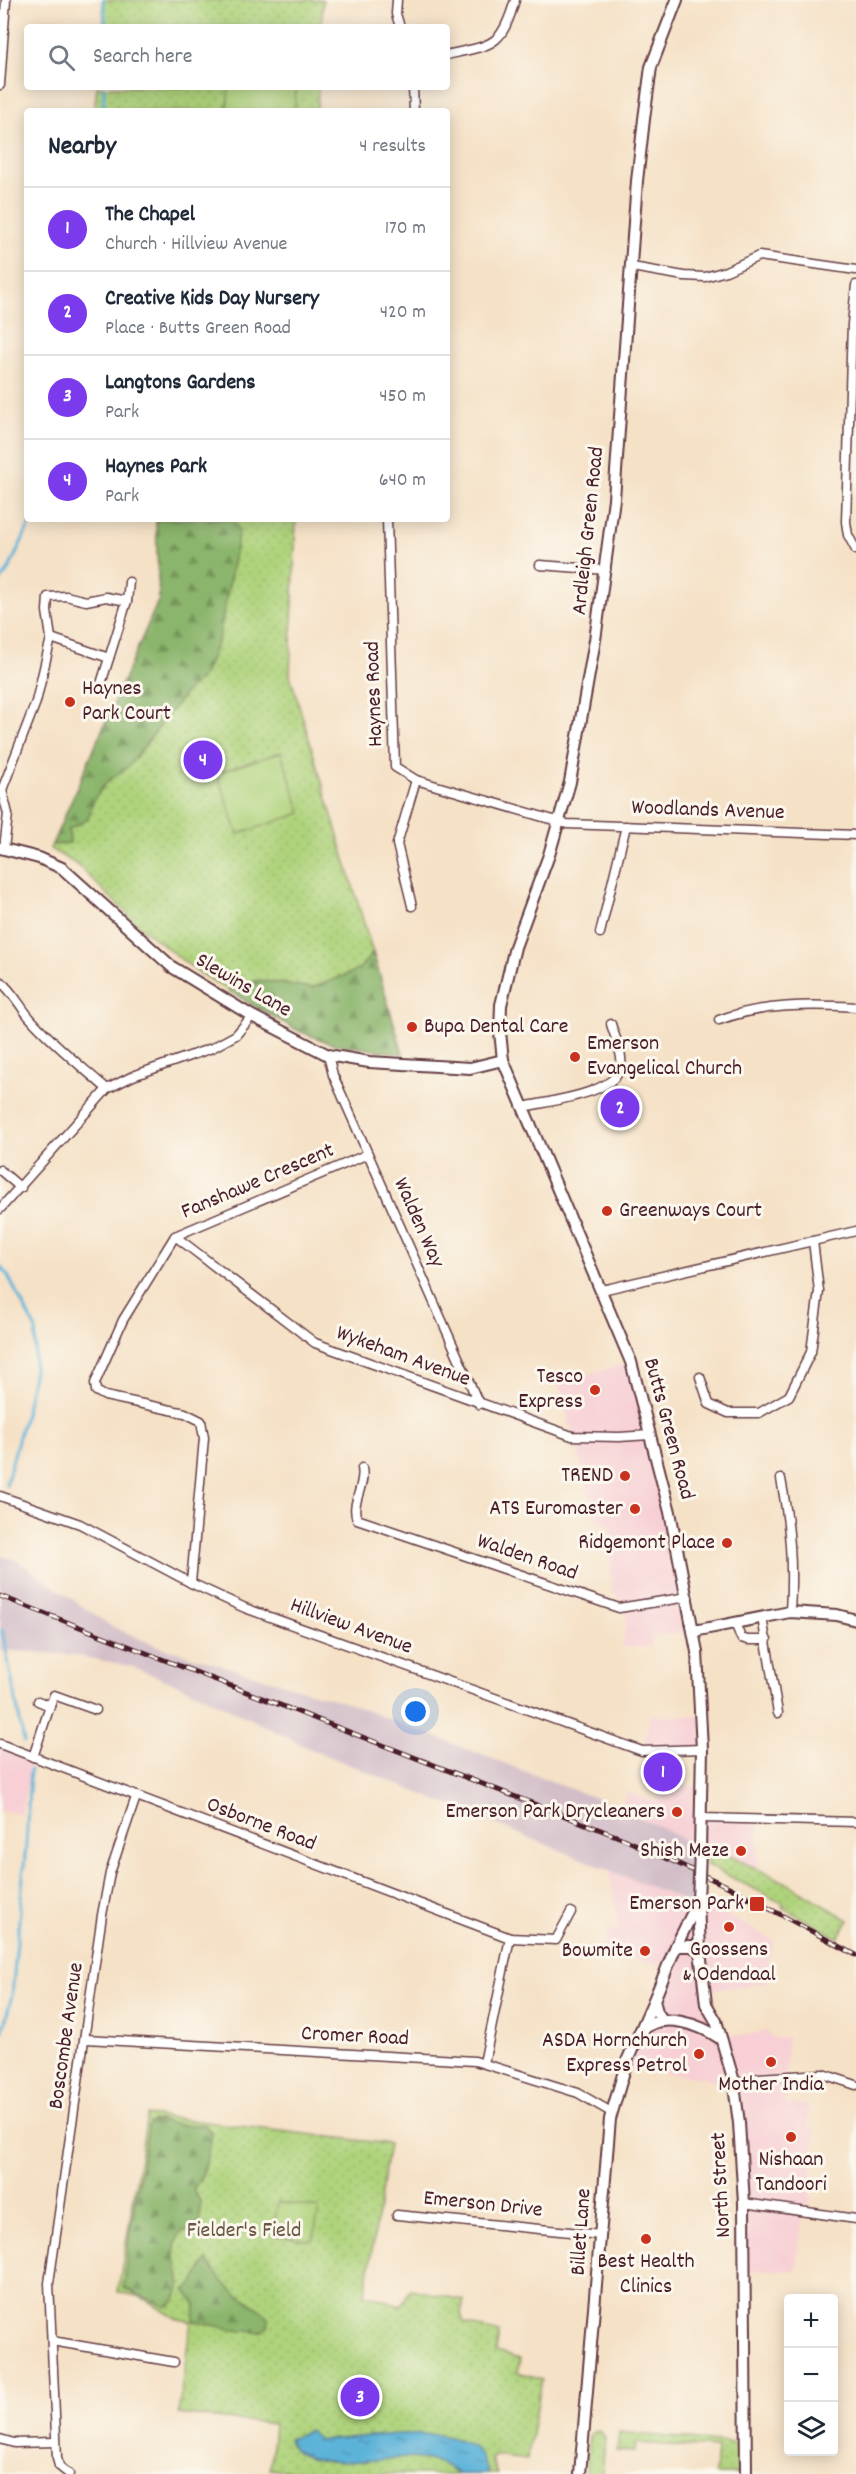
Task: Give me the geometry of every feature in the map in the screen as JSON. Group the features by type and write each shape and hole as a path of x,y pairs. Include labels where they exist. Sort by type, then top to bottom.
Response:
{"street":[{"path":"0,85 6,0"},
{"path":"397,0 396,14 399,24"},
{"path":"450,54 484,46 500,37 509,20 515,0"},
{"name":"Ardleigh Green Road","path":"503,1060 500,1032 501,1005 505,988 515,947 559,823 575,759 606,570 614,499 637,181 651,67 677,0"},
{"path":"413,90 414,108"},
{"path":"632,267 684,276 705,277 726,272 759,256 856,270"},
{"path":"856,285 852,324 846,522 848,536 856,550"},
{"name":"Haynes Road","path":"387,522 395,767 416,780 559,823"},
{"path":"540,565 606,570"},
{"path":"100,687 127,601 129,582"},
{"path":"2,849 8,814 1,790 36,702 51,638 46,611 48,597 66,596 86,600 106,597 127,601"},
{"path":"51,638 109,658"},
{"path":"412,906 397,844 416,780"},
{"name":"Woodlands Avenue","path":"559,823 856,835"},
{"path":"600,933 626,826"},
{"name":"Slewins Lane","path":"2,849 39,858 62,868 172,967 252,1016 328,1055 369,1062 470,1068 503,1060"},
{"path":"0,981 11,990 29,1017 50,1039 107,1089"},
{"path":"718,1020 744,1011 802,1006 856,1007"},
{"path":"0,1209 107,1089 133,1076 212,1048 236,1035 252,1016"},
{"path":"524,1107 597,1090 617,1078 622,1064 611,1024"},
{"name":"Walden Way","path":"328,1055 333,1075 478,1404"},
{"name":"Butts Green Road","path":"503,1060 631,1362 670,1512 694,1631 702,1749 702,1818 698,1901"},
{"name":"Fanshawe Crescent","path":"191,1583 204,1438 201,1421 185,1413 105,1396 96,1391 95,1383 123,1320 176,1236 368,1154"},
{"path":"0,1170 21,1188"},
{"path":"602,1290 856,1231"},
{"name":"Wykeham Avenue","path":"176,1236 315,1343 478,1404 572,1436 650,1435"},
{"path":"700,1377 709,1404 728,1413 759,1413 789,1396 812,1352 819,1291 813,1241"},
{"name":"Walden Road","path":"362,1468 364,1478 354,1511 357,1520 619,1608 688,1597"},
{"path":"781,1479 789,1523 793,1568 790,1612"},
{"name":"Hillview Avenue","path":"0,1496 80,1524 191,1583 245,1608 642,1751 702,1749"},
{"path":"694,1631 790,1612 837,1615 856,1620"},
{"path":"762,1617 778,1713"},
{"path":"735,1623 741,1638 767,1640"},
{"path":"33,1757 54,1695 96,1710"},
{"path":"38,1701 50,1706"},
{"name":"Osborne Road","path":"0,1744 510,1938 556,1940 571,1912"},
{"name":"Boscombe Avenue","path":"69,2474 59,2466 56,2442 50,2283 86,2039 95,1960 110,1873 136,1797"},
{"path":"702,1818 856,1822"},
{"name":"Billet Lane","path":"580,2474 611,2112 627,2061 676,1946 698,1901"},
{"name":"North Street","path":"698,1901 700,1951 706,2004 716,2021 734,2084 744,2203 746,2474"},
{"path":"484,2062 510,1938"},
{"path":"676,1946 691,1946 700,1951"},
{"path":"654,2000 657,2012 663,2021"},
{"path":"695,2025 702,2017 706,2004"},
{"path":"636,2040 649,2024 663,2021 695,2025 721,2039"},
{"name":"Cromer Road","path":"86,2039 484,2062 578,2093 611,2112"},
{"path":"734,2084 759,2078 823,2074 856,2085"},
{"path":"744,2203 856,2219"},
{"name":"Emerson Drive","path":"397,2215 601,2235"},
{"path":"52,2341 174,2362"},
{"path":"0,2439 14,2443 56,2442"}],"shaded area":[{"path":"631,1362 694,1631 651,1637 652,1647 622,1647 627,1618 620,1598 611,1592 610,1525 598,1522 558,1383"},
{"path":"0,1555 16,1560 111,1626 157,1646 347,1703 621,1808 694,1845 693,1904 308,1748 198,1693 130,1666 74,1655 0,1650"},
{"path":"651,1714 663,1717 701,1715 702,1749 642,1751"},
{"path":"0,1744 33,1757 21,1814 0,1811"},
{"path":"660,1785 702,1786 702,1818 758,1820 758,1868 716,1848 694,1845 621,1808 627,1792 659,1803"},
{"path":"609,1870 692,1904 719,1910 774,1941 768,1962 766,1983 705,1991 721,2039 727,2035 740,2036 767,2031 772,2038 787,2037 785,2105 808,2105 809,2128 815,2129 809,2205 804,2205 796,2271 745,2270 734,2082 624,2068 667,1966 603,1952 607,1929 619,1930"}],"green space":[{"path":"103,0 323,0 321,24 104,24"},
{"path":"97,90 318,90 317,108 94,108"},
{"path":"229,90 296,90 294,108 227,108"},
{"path":"156,522 296,522 290,675 403,1054 330,1043 299,1031 257,1008 195,970 140,927 78,865 50,849 134,662 159,599"},
{"path":"156,522 234,522 239,531 219,638 204,675 186,692 129,766 107,782 94,799 88,819 69,829 70,843 52,845 159,599"},
{"path":"281,752 301,813 238,834 217,773"},
{"path":"373,953 403,1054 330,1043 299,1031 229,991 237,984 259,980 312,988 358,970"},
{"path":"713,1848 785,1882 849,1920 838,1938 782,1907 784,1904 707,1865 707,1856"},
{"name":"Fielder's Field","path":"147,2115 389,2144 365,2294 401,2305 411,2289 464,2300 461,2314 464,2323 499,2333 496,2352 520,2359 517,2372 542,2380 527,2460 494,2456 491,2460 497,2474 315,2474 270,2469 274,2424 178,2414 191,2321 177,2319 141,2297 118,2292"},
{"path":"159,2120 178,2125 205,2125 212,2134 204,2171 193,2190 200,2201 200,2227 181,2232 176,2242 174,2255 180,2284 173,2303 166,2307 124,2288 129,2236 149,2123"},
{"path":"278,2202 319,2208 313,2241 273,2235"},
{"path":"208,2260 216,2274 227,2286 257,2307 269,2319 268,2326 261,2332 241,2331 194,2321 195,2303 185,2290 194,2283"},
{"path":"600,2430 605,2438 602,2474 586,2474 589,2436 593,2431"},
{"path":"619,2432 738,2444 738,2474 715,2474 717,2448 636,2443 635,2452 617,2451"}],"water":[{"path":"309,2430 319,2440 403,2434 448,2437 466,2443 479,2453 484,2460 488,2474 457,2474 439,2463 418,2459 339,2462 306,2457 295,2450 289,2439"}],"waterway":[{"path":"103,0 106,24"},
{"path":"103,108 104,90"},
{"path":"0,582 9,569 31,522"},
{"path":"0,1266 7,1274 36,1330 34,1370 6,1485"},
{"path":"2,1630 24,1742"},
{"path":"0,2041 12,1995 26,1845 30,1770"}],"railway":[{"path":"0,1596 624,1839 727,1886 856,1955"}],"place":[{"name":"Haynes Park Court","path":"70,702"},
{"name":"Haynes Park","path":"203,760"},
{"name":"Bupa Dental Care","path":"412,1027"},
{"name":"Emerson Evangelical Church","path":"575,1057"},
{"name":"Creative Kids Day Nursery","path":"620,1108"},
{"name":"Greenways Court","path":"607,1211"},
{"name":"Tesco Express","path":"595,1390"},
{"name":"TREND","path":"625,1476"},
{"name":"ATS Euromaster","path":"635,1509"},
{"name":"Ridgemont Place","path":"727,1543"},
{"name":"The Chapel","path":"663,1772"},
{"name":"Emerson Park Drycleaners","path":"677,1812"},
{"name":"Shish Meze","path":"741,1851"},
{"name":"Emerson Park","path":"757,1904"},
{"name":"Goossens & Odendaal","path":"729,1927"},
{"name":"Bowmite","path":"645,1951"},
{"name":"ASDA Hornchurch Express Petrol","path":"699,2054"},
{"name":"Mother India","path":"771,2062"},
{"name":"Nishaan Tandoori","path":"791,2137"},
{"name":"Best Health Clinics","path":"646,2239"},
{"name":"Langtons Gardens","path":"360,2397"}]}
